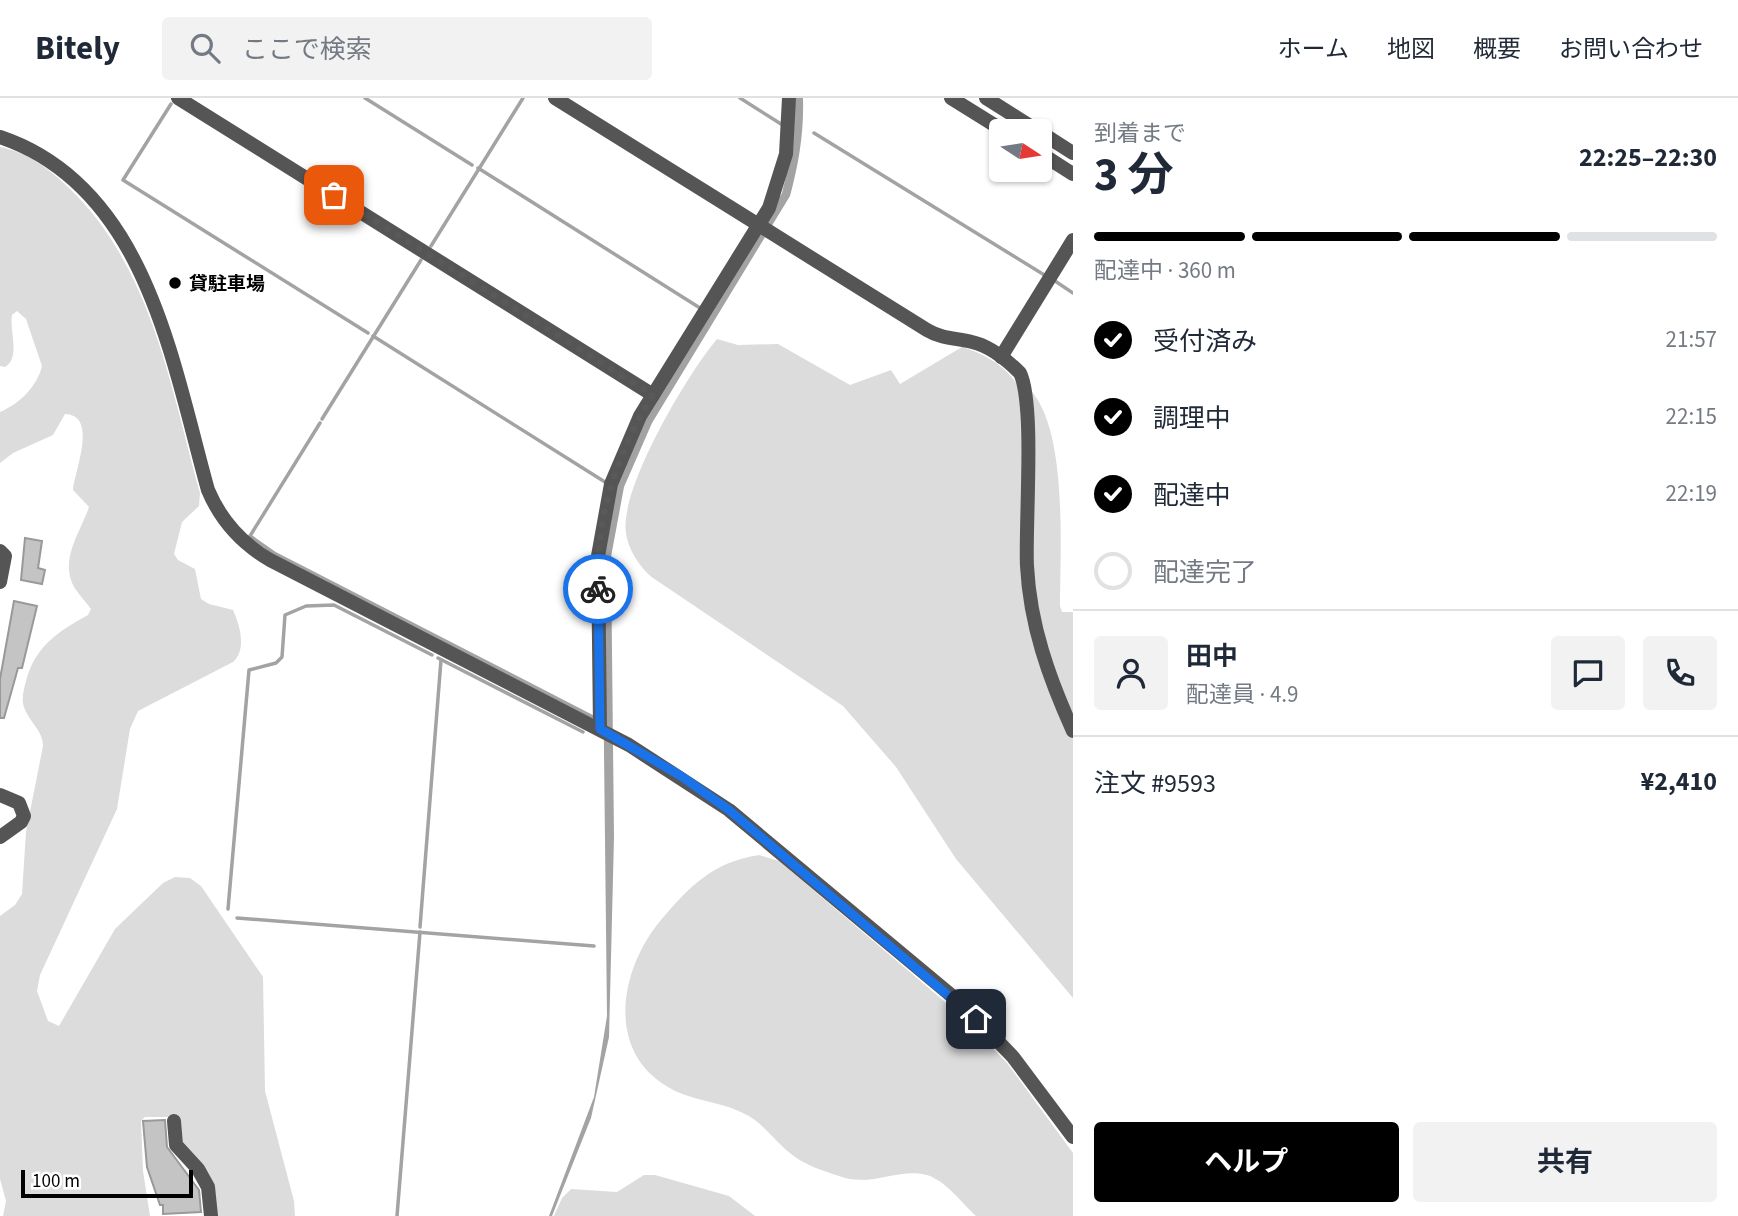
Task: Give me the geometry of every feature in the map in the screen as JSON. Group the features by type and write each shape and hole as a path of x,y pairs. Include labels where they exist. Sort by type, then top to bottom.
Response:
{"street":[{"path":"178,98 653,395"},
{"path":"555,98 937,335 977,344 1001,357 1020,373 1026,416 1027,568 1036,631 1055,691 1073,731"},
{"path":"606,733 597,575 602,519 624,449 653,395 764,229 782,173 789,135 789,98"},
{"path":"951,98 989,122"},
{"path":"986,98 1019,119"},
{"path":"0,137 38,152 60,167 101,210 130,252 161,321 208,490 219,512 242,540 270,561 606,733 681,776 729,810 964,1006 1013,1057 1073,1137"},
{"path":"1052,140 1073,153"},
{"path":"1052,161 1073,174"},
{"path":"1001,357 1073,240"},
{"path":"0,551 5,556 0,582"},
{"path":"0,795 19,803 24,816 22,822 0,837"},
{"path":"173,1121 176,1145 198,1169 208,1187 211,1216"}],"shaded area":[{"path":"794,98 803,98 803,123 790,196 652,423 624,487 611,557 614,837 609,1037 591,1118 552,1216 549,1216 594,1097 607,1016 602,575 611,503 636,434 782,193 791,155"},
{"path":"0,147 37,162 68,187 97,219 120,254 139,291 167,370 200,493 199,506 182,522 174,554 178,560 195,569 201,599 209,604 233,610 241,637 240,651 233,662 138,711 130,729 117,809 40,975 37,991 48,1021 59,1026 115,929 163,883 175,877 190,878 201,886 263,977 265,1091 294,1201 295,1216 215,1216 179,1144 173,1117 145,1117 141,1121 143,1171 150,1216 3,1216 6,1201 0,1179 0,916 15,905 22,894 26,832 43,746 41,735 24,707 23,694 30,669 42,649 67,627 88,615 91,609 74,587 69,566 73,546 89,507 73,490 82,446 81,424 75,417 65,414 53,435 13,453 0,463 0,412 26,394 40,374 42,366 26,319 17,311 12,315 11,321 12,357 5,367 0,366"},
{"path":"717,339 738,345 778,344 850,385 891,370 900,384 962,347 996,363 1016,382 1020,390 1023,537 1052,692 1073,739 1073,998 956,859 896,767 843,706 653,578 635,558 626,533 627,513 633,489 658,432 690,377"},
{"path":"1032,392 1044,411 1057,464 1061,525 1060,606 1062,612 1073,612 1073,723 1058,690 1034,599"},
{"path":"759,855 779,861 958,1013 1007,1063 1073,1153 1073,1216 976,1216 947,1187 927,1175 906,1173 862,1180 826,1172 796,1158 750,1117 734,1109 677,1092 648,1071 634,1052 627,1030 626,1007 636,961 647,939 672,908 704,877 728,863"},
{"path":"644,1175 655,1175 729,1196 755,1216 554,1216 562,1198 571,1189 617,1192"}],"building":[{"path":"25,538 42,541 38,568 45,570 42,584 21,580"},
{"path":"14,601 37,606 22,668 18,668 4,718 0,718 0,679"},
{"path":"165,1120 167,1147 199,1190 201,1212 163,1214 163,1205 160,1205 147,1167 143,1121"}],"waterway":[{"path":"365,98 472,165"},
{"path":"431,246 523,98"},
{"path":"740,98 781,124"},
{"path":"171,104 123,180 368,333"},
{"path":"814,133 1046,276"},
{"path":"478,168 700,308"},
{"path":"322,419 421,260"},
{"path":"1055,281 1073,293"},
{"path":"373,336 605,482"},
{"path":"320,423 250,536 274,553 593,717"},
{"path":"228,909 249,670 276,663 282,657 285,615 306,606 334,605 432,655"},
{"path":"438,658 583,732"},
{"path":"420,927 441,660"},
{"path":"237,918 594,946"},
{"path":"397,1216 420,932"}],"way so far":[{"path":"334,195 653,395 632,432 606,501 599,538 598,589"}],"place":[{"name":"貸駐車場","path":"175,283"}],"route":[{"path":"598,589 600,729 681,776 729,810 964,1006 976,1019"}]}
